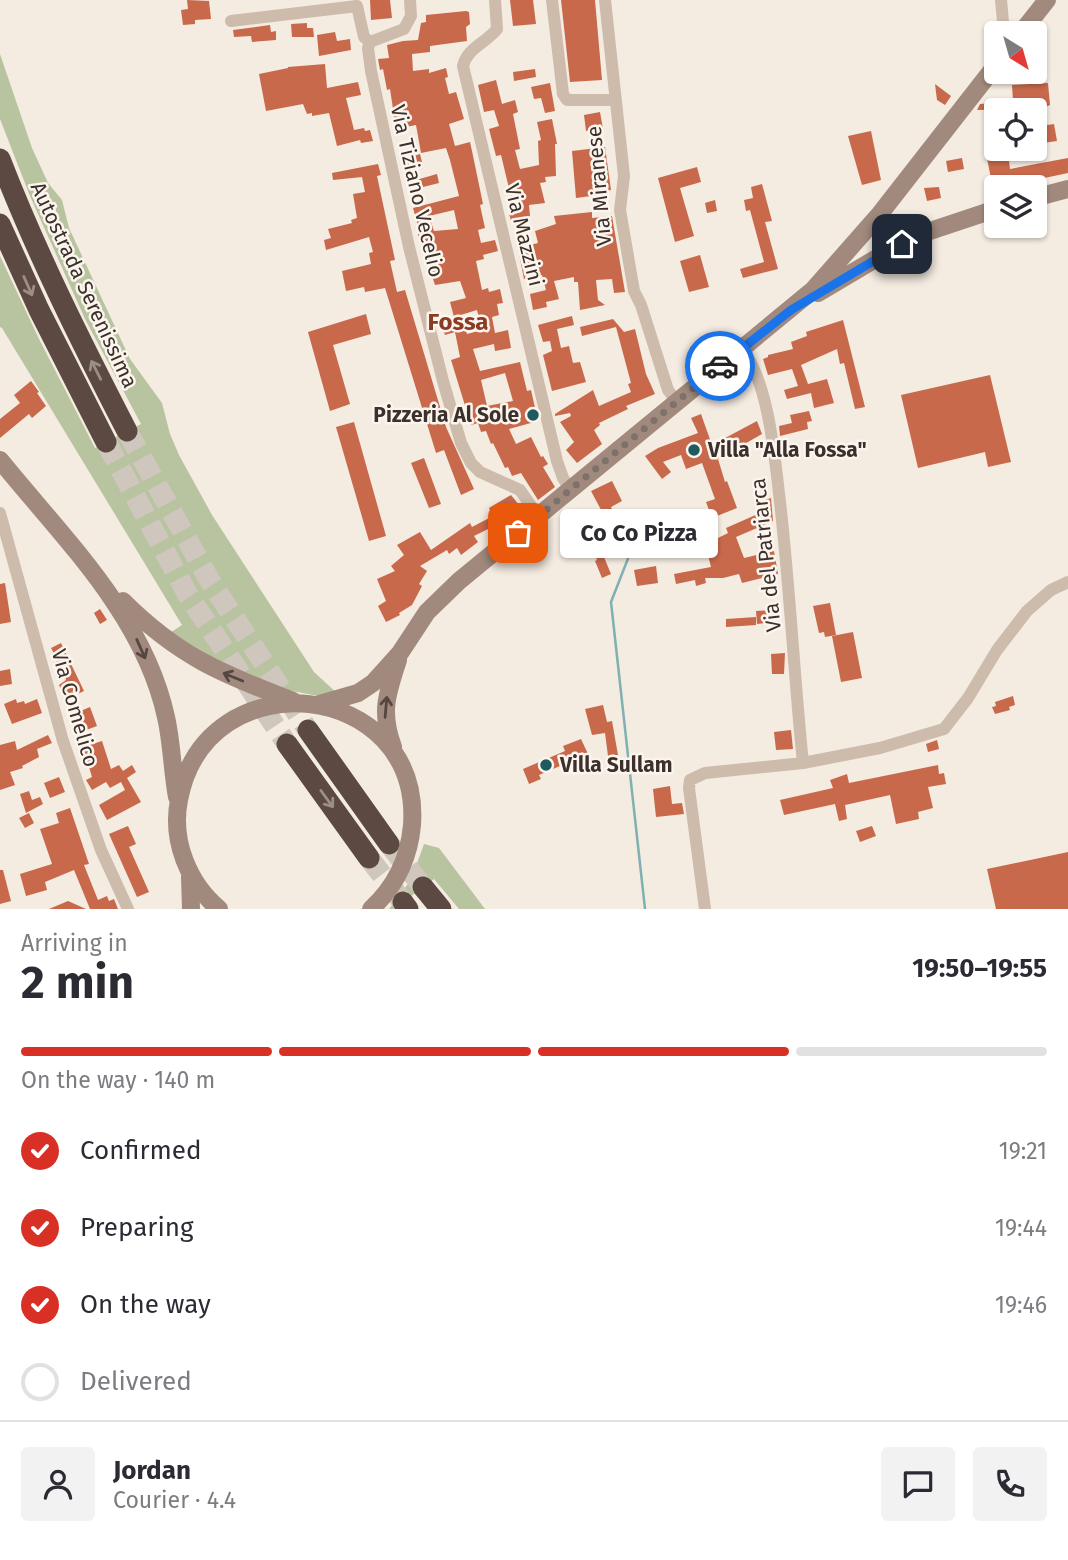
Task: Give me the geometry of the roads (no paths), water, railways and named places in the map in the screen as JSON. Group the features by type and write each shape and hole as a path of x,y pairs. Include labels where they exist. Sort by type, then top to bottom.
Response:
{"highway":[{"name":"Autostrada Serenissima","path":"0,159 56,289 127,431"},
{"path":"0,224 39,310 106,442"},
{"path":"308,730 389,844"},
{"path":"287,744 369,858"},
{"path":"423,887 441,909"}],"main road":[{"path":"1030,21 1047,0"},
{"path":"320,705 350,697 366,689 400,653 439,598 791,310 868,228 984,80"},
{"path":"1047,195 1068,189"},
{"path":"845,255 872,252 984,213"},
{"path":"868,228 873,241 886,246"},
{"path":"791,310 877,258 927,232"},
{"path":"2,467 91,571 163,639 212,669 296,702"},
{"path":"91,571 130,627 155,683 167,718 178,803 178,836 189,870 200,889 219,909"},
{"path":"371,909 396,879 410,844 411,802 384,716 400,653"},
{"path":"178,803 193,759 220,728 254,709 277,703 296,702 342,711 361,721 381,739 397,761"},
{"path":"189,870 191,909"}],"street":[{"path":"370,42 404,29 411,16 410,0"},
{"name":"Via Mazzini","path":"495,0 497,29 492,36 471,51 463,66 557,461 570,489"},
{"path":"552,0 563,94 567,100 615,100"},
{"name":"Via Miranese","path":"605,0 624,176 620,210 634,291 641,304 668,390 677,402"},
{"path":"1001,0 1003,21"},
{"name":"Via Tiziano Vecelio","path":"231,21 357,6 364,37 370,42 368,48 371,71 409,247 461,443 471,463 480,472 520,490 538,516"},
{"name":"Via del Patriarca","path":"742,349 756,376 771,433 786,552 803,763"},
{"name":"Via Comelico","path":"0,513 63,741 101,850 128,909"},
{"path":"705,909 690,780 705,772 803,763 880,748 944,729 968,698 997,649 1027,611 1051,590 1068,582"}],"waterway":[{"path":"638,533 611,602 645,909"}],"tunnel":[{"path":"127,431 210,581 308,730"},
{"path":"106,442 188,595 287,744"},
{"path":"389,844 423,887"},
{"path":"369,858 402,901"}],"place":[{"name":"Pizzeria Al Sole","path":"533,415"},
{"name":"Villa \"Alla Fossa\"","path":"694,450"},
{"name":"Co Co Pizza","path":"518,533"},
{"name":"Villa Sullam","path":"546,765"}],"district":[{"name":"Fossa","path":"458,322"}]}
